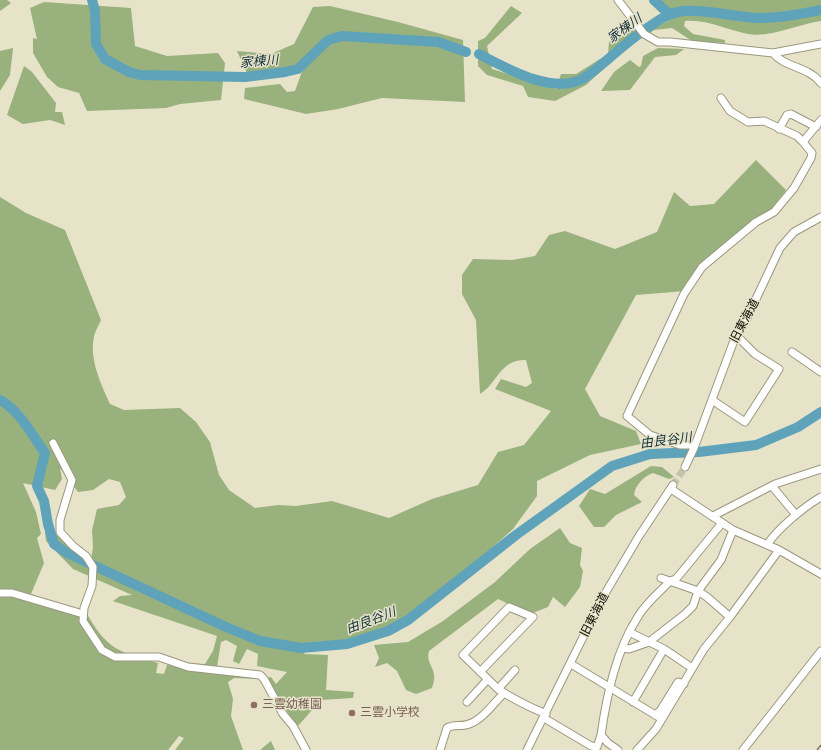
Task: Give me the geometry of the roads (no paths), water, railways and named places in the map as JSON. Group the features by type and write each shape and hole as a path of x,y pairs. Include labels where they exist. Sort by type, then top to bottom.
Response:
{"street":[{"path":"618,0 642,32 658,42 773,53 821,44"},
{"path":"773,53 777,58 806,70 821,83"},
{"path":"695,447 680,445 650,435 627,416 684,294 698,272 756,222 774,212 794,188 812,154 797,136 764,122 748,122 730,111 722,98"},
{"path":"778,129 787,115 791,114 816,127"},
{"path":"803,142 821,120"},
{"name":"旧東海道","path":"686,467 695,447 736,335 747,318 780,248 794,232 821,217"},
{"path":"712,400 745,422 779,369 756,354 736,335"},
{"path":"792,352 821,372"},
{"path":"53,443 72,480 60,520 60,532 73,546 86,556 93,567 92,586 83,614 83,621 102,650 114,657 158,657 188,667 260,675 264,679 283,714 293,726 306,750"},
{"path":"821,470 772,486 713,516 733,530 779,550 821,574"},
{"path":"772,486 796,516"},
{"name":"旧東海道","path":"527,750 603,597 639,536 672,487 713,516"},
{"path":"767,545 770,539 796,516 821,497"},
{"path":"480,672 533,616 509,606 463,655 480,672 501,691 545,716 591,746 597,747 601,735 609,688 629,632 640,613 670,581 679,575 722,523"},
{"path":"623,648 629,649 649,642 693,606 698,591 721,560 733,530"},
{"path":"637,750 659,717 684,684 704,649 730,617 779,550"},
{"path":"661,578 698,591 730,617"},
{"path":"0,593 12,593 83,614"},
{"path":"629,632 664,649 692,668"},
{"path":"633,702 664,649"},
{"path":"742,750 821,651"},
{"path":"571,664 659,717"},
{"path":"440,750 447,728 451,726 467,725 474,722 501,691 515,670"},
{"path":"467,702 488,679"},
{"path":"601,735 618,750"}],"waterway":[{"name":"家棟川","path":"92,0 95,11 96,44 105,59 129,72 140,75 245,77 285,72 298,69 328,40 342,36 438,42 466,52"},
{"path":"654,0 669,14"},
{"name":"家棟川","path":"479,54 530,78 559,84 572,83 592,73 635,36 652,24 677,12 715,12 746,17 765,18 802,14 821,10"},
{"name":"由良谷川","path":"0,400 14,410 20,417 45,453 37,486 44,501 48,524 54,544 67,553 226,627 260,641 301,648 347,644 388,631 408,620 516,535 612,466 650,454 699,452 756,445 798,427 821,412"}],"tunnel":[{"path":"673,485 685,467"}],"railway":[{"path":"817,750 821,745"}],"place":[{"name":"三雲幼稚園","path":"254,705"},
{"name":"三雲小学校","path":"352,713"}]}
